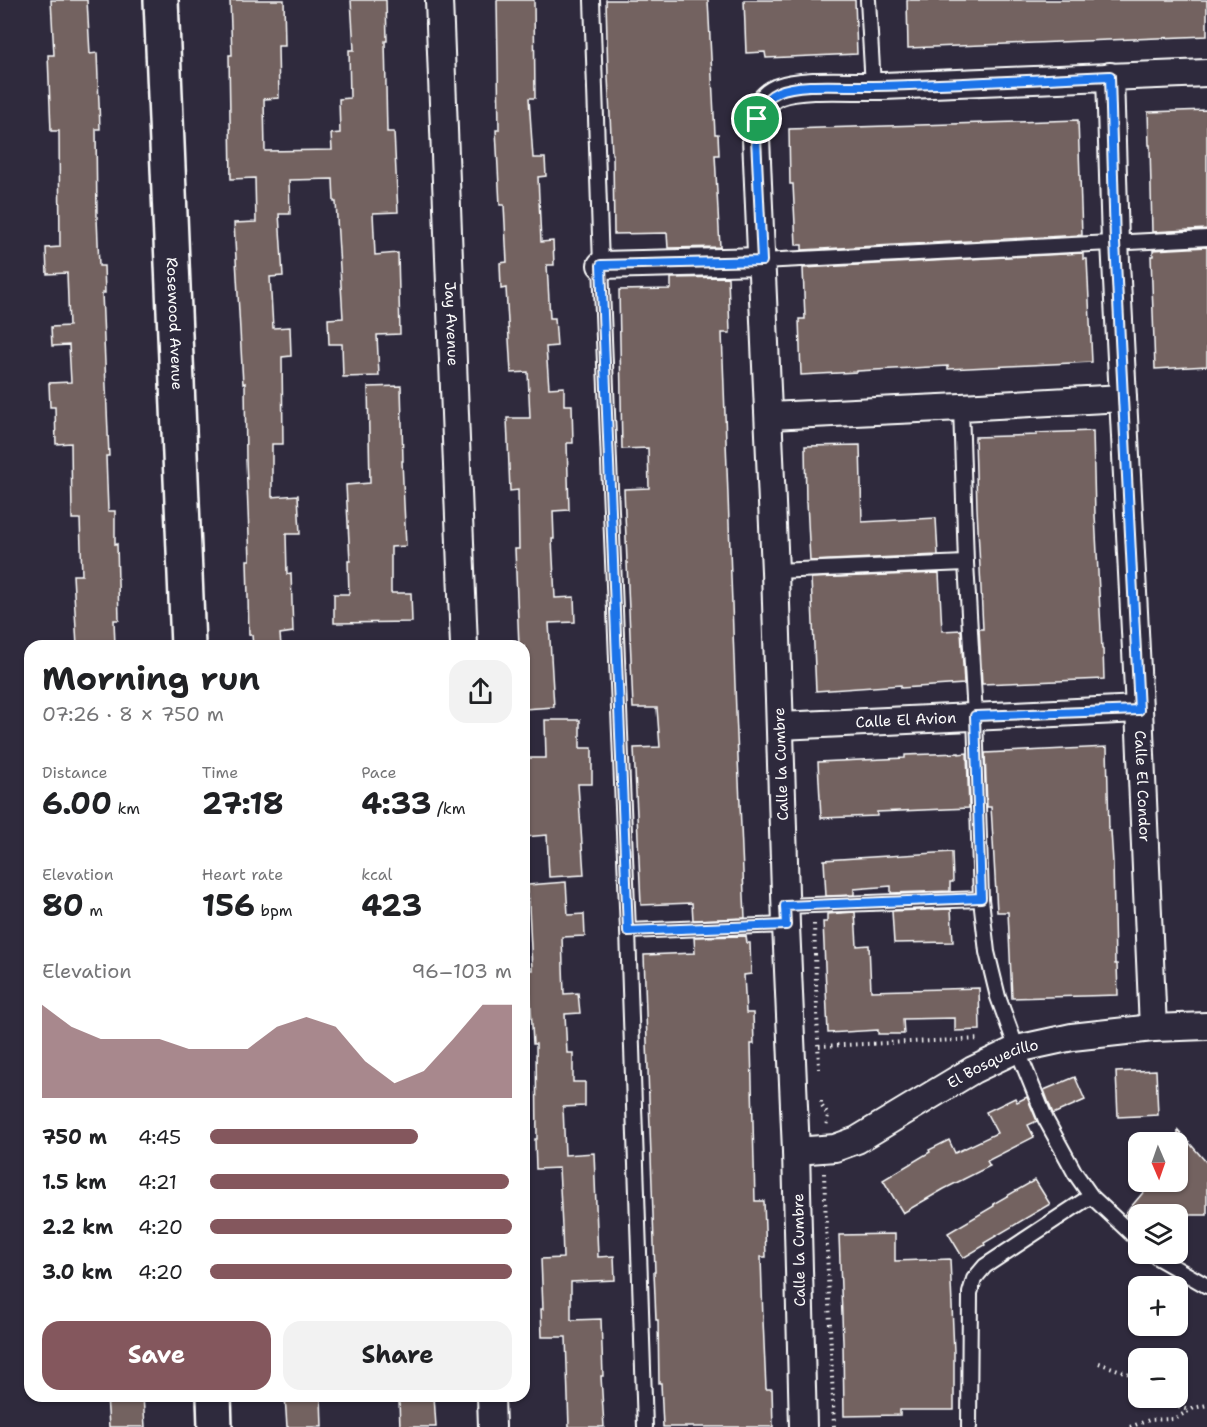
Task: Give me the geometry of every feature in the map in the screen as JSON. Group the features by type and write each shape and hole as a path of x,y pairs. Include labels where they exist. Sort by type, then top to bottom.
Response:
{"main road":[{"name":"Rosewood Avenue","path":"161,0 188,640"},
{"path":"214,1402 215,1427"}],"street":[{"name":"Jay Avenue","path":"439,0 464,640"},
{"path":"873,86 1207,73"},
{"name":"Calle El Condor","path":"1110,76 1115,242 1153,1028"},
{"name":"Calle la Cumbre","path":"803,1427 796,1151 775,571 756,138 757,119 764,103 778,92 802,87 873,86"},
{"path":"601,265 762,261"},
{"path":"769,416 1123,398"},
{"name":"Calle El Avion","path":"780,726 1139,710"},
{"name":"El Bosquecillo","path":"796,1151 835,1148 857,1140 973,1070 1013,1038 1072,1037 1153,1028 1207,1026"},
{"path":"491,1402 492,1427"}],"lane":[{"path":"592,0 645,1427"},
{"path":"868,0 873,86"},
{"path":"762,261 1207,238"},
{"path":"961,407 981,898 987,952 998,997 1046,1120 1075,1173 1091,1196 1128,1231"},
{"path":"775,571 966,563"},
{"path":"628,931 981,898"},
{"path":"969,1427 970,1293 974,1279 985,1266 1091,1196"},
{"path":"1168,1264 1207,1286"}],"path":[{"path":"819,1046 1013,1038"},
{"path":"1099,1363 1128,1373"},
{"path":"1130,1427 1149,1420 1174,1419 1194,1408 1207,1405"},
{"path":"1182,1408 1191,1410"}],"building":[{"path":"51,0 87,0 90,54 97,53 100,129 96,129 97,218 99,266 104,266 105,293 102,293 109,456 106,456 108,511 115,511 115,545 117,544 119,620 114,620 115,640 77,640 73,575 82,575 80,519 72,519 71,443 56,444 55,407 50,407 49,383 71,382 69,345 52,346 51,327 69,326 67,273 47,274 46,248 60,247 59,131 51,131 48,55 54,55"},
{"path":"230,0 284,0 285,46 278,46 279,98 264,99 265,151 332,150 331,134 340,133 339,99 350,98 349,50 354,50 351,0 386,0 387,132 394,132 398,212 373,213 375,255 398,253 400,334 377,335 379,376 343,377 342,344 329,344 328,319 343,318 333,179 289,180 290,214 279,214 283,276 270,277 273,328 290,327 291,356 282,357 283,444 272,444 272,497 298,495 300,534 286,534 287,574 291,573 293,632 280,634 280,640 252,640 252,635 249,635 247,560 250,560 245,383 243,384 234,223 256,222 255,178 231,179 229,55 232,55"},
{"path":"497,0 534,0 535,98 529,98 533,158 545,158 546,176 538,177 541,242 553,241 554,265 547,265 550,318 555,318 557,346 546,347 549,388 564,387 564,405 572,405 573,443 567,443 569,510 553,511 554,539 552,539 555,598 574,597 575,622 549,623 554,707 530,709 530,640 519,640 515,549 519,549 518,490 510,491 507,418 530,418 528,372 511,373 506,288 501,289 500,263 507,262 504,205 500,205 496,130 499,130"},
{"path":"606,0 708,0 715,134 718,134 719,155 715,155 720,247 668,248 667,233 614,234"},
{"path":"744,0 855,0 857,54 766,58 765,52 746,53"},
{"path":"907,0 1207,0 1207,36 908,48"},
{"path":"1207,110 1207,229 1152,232 1148,112"},
{"path":"1078,120 1082,235 802,250 802,245 796,245 793,184 790,184 789,129"},
{"path":"1207,247 1207,366 1155,369 1151,256 1153,256 1153,250"},
{"path":"1083,253 1083,259 1087,259 1092,362 948,369 948,366 801,375 799,319 805,319 803,268"},
{"path":"728,277 730,333 722,333 745,918 693,920 692,903 641,905 634,748 660,747 657,708 633,708 624,489 649,488 648,448 622,449 619,290 671,289 671,278"},
{"path":"401,386 406,546 391,547 391,593 411,593 412,622 334,623 334,594 349,594 348,561 350,561 346,485 370,483 368,387"},
{"path":"1093,431 1104,679 982,684 979,629 983,629 975,437"},
{"path":"860,445 862,522 936,518 938,555 810,561 805,446"},
{"path":"939,573 942,631 961,630 964,684 901,688 901,685 816,691 811,578"},
{"path":"545,720 580,720 580,748 592,748 592,784 578,784 584,875 549,877 547,835 530,836 530,758 546,758"},
{"path":"1107,747 1118,995 1012,998 1008,912 997,912 991,807 987,807 985,753"},
{"path":"967,753 969,808 877,812 877,816 821,818 818,762"},
{"path":"952,852 953,882 950,882 950,891 891,893 891,886 854,889 854,895 826,896 824,860"},
{"path":"566,882 568,915 584,914 585,936 562,937 564,994 578,993 580,1013 565,1014 567,1053 573,1053 573,1082 585,1082 585,1106 563,1107 565,1155 594,1153 598,1257 614,1256 615,1280 571,1282 571,1320 601,1319 604,1427 569,1427 566,1337 542,1337 541,1259 563,1258 559,1168 536,1169 536,1044 533,1044 530,988 530,970 532,970 530,885"},
{"path":"951,909 953,942 894,943 892,911"},
{"path":"855,912 857,946 869,945 871,991 979,988 980,1030 955,1031 955,1018 903,1019 904,1034 878,1034 878,1030 828,1033 823,922 827,922 827,914"},
{"path":"746,936 747,943 750,943 751,974 744,975 746,1013 753,1013 754,1044 751,1044 755,1201 764,1201 766,1257 761,1257 763,1320 766,1389 772,1389 773,1427 663,1427 654,1272 644,955 695,953 694,937"},
{"path":"1156,1070 1158,1115 1118,1117 1116,1072"},
{"path":"1075,1077 1085,1100 1053,1114 1044,1090"},
{"path":"1027,1097 1037,1121 1028,1125 1034,1137 987,1161 990,1166 903,1213 883,1180 930,1152 929,1150 949,1140 955,1153 997,1133 986,1112 1015,1098 1017,1102"},
{"path":"1188,1141 1207,1163 1207,1215 1188,1215 1188,1204 1133,1204 1144,1192 1188,1192"},
{"path":"1035,1180 1050,1204 963,1258 948,1233"},
{"path":"895,1234 895,1261 950,1259 954,1410 900,1410 900,1415 844,1416 839,1235"},
{"path":"107,1402 143,1402 145,1427 109,1427"},
{"path":"285,1402 321,1402 322,1427 287,1427"},
{"path":"399,1402 434,1402 436,1427 400,1427"}],"route":[{"path":"1110,76 1115,242 1139,710 975,716 981,898 785,906 786,925 628,931 601,265 762,261 757,119 764,103 778,92 802,87 1110,76"}]}
